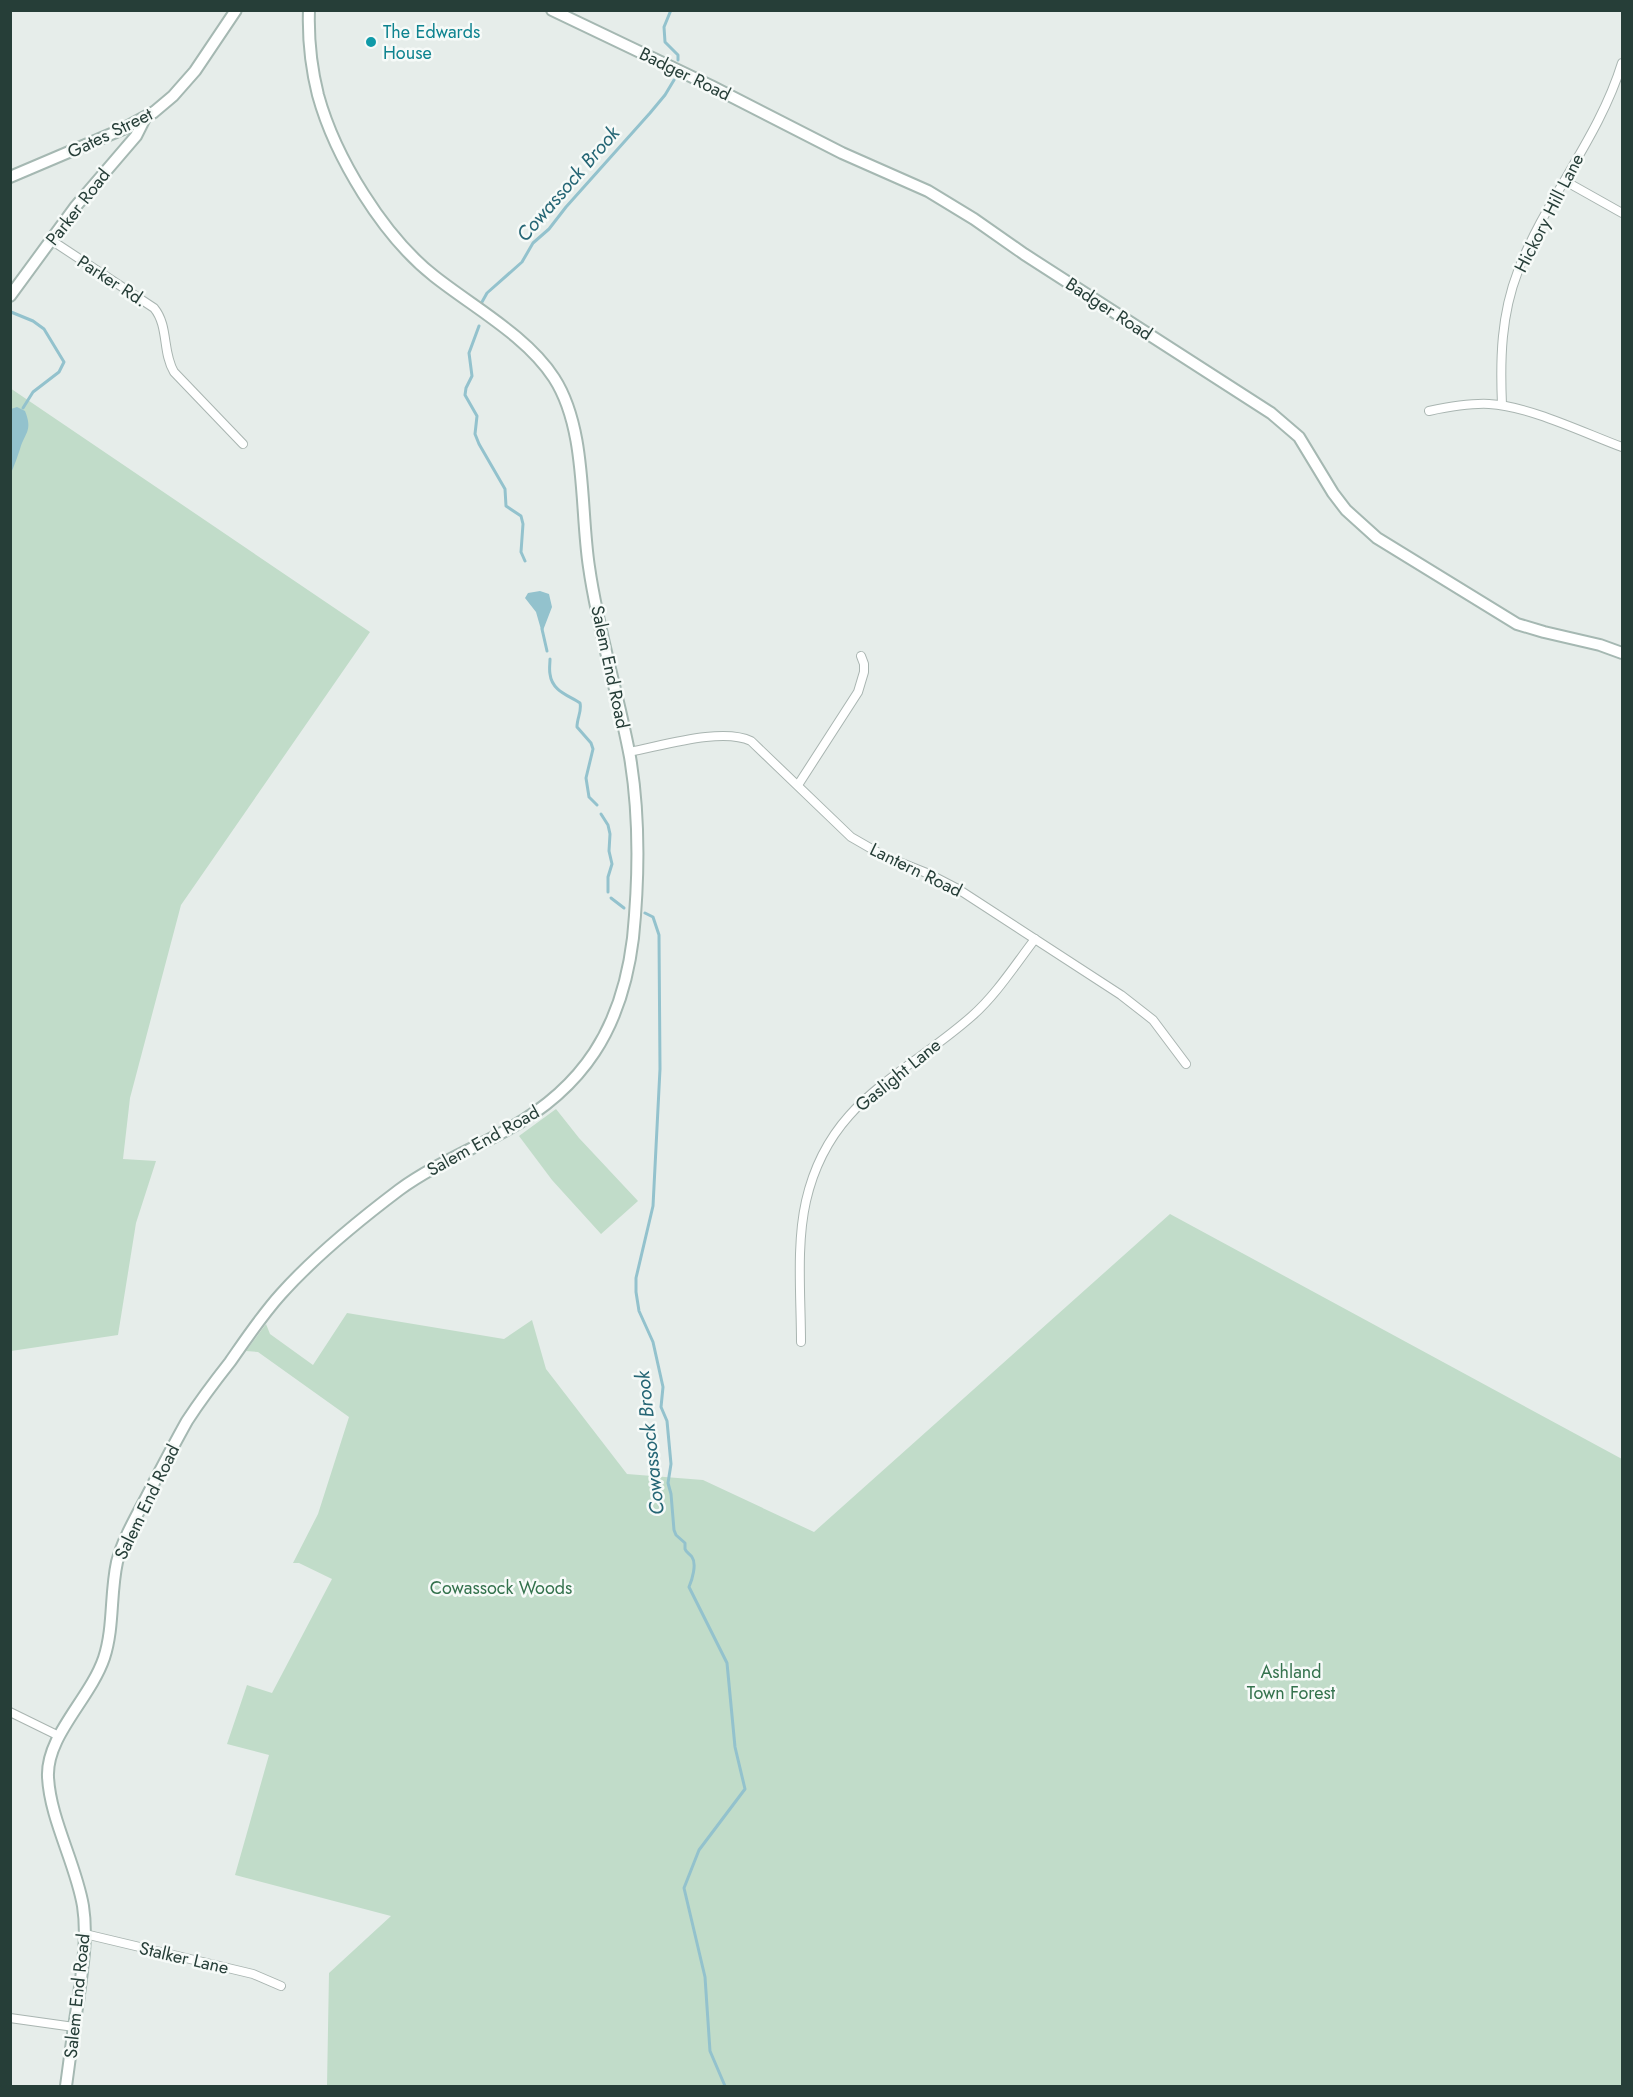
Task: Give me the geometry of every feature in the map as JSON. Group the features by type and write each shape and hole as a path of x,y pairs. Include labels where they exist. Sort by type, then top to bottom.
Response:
{"street":[{"name":"Gates Street","path":"10,177 145,118 168,101 190,77 237,10"},
{"name":"Salem End Road","path":"66,2086 86,1934 79,1889 49,1787 49,1761 58,1736 87,1694 105,1656 117,1564 141,1509 192,1413 268,1309 286,1289 318,1258 397,1192 445,1161 507,1131 540,1111 571,1084 595,1053 618,1005 624,987 632,940 638,834 629,752 592,584 579,464 572,425 562,392 545,366 523,344 422,266 382,221 340,150 322,108 309,47 309,10"},
{"name":"Badger Road","path":"552,10 711,86 842,153 928,191 950,204 1288,426 1299,437 1346,510 1377,538 1517,624 1623,653"},
{"name":"Hickory Hill Lane","path":"1502,405 1501,339 1510,295 1524,256 1603,112 1623,63"},
{"name":"Parker Road","path":"10,297 84,197 137,134 145,118"},
{"path":"1564,181 1623,213"},
{"name":"Parker Rd.","path":"51,240 154,308 161,320 168,358 174,372 243,444"},
{"path":"1429,411 1475,404 1502,405 1534,414 1623,447"},
{"path":"798,786 858,692 864,672 861,656"},
{"name":"Lantern Road","path":"629,752 722,735 742,736 760,747 826,815 851,837 884,856 929,874 958,889 1138,1008 1165,1033 1186,1064"},
{"name":"Gaslight Lane","path":"801,1342 803,1216 812,1183 825,1151 843,1123 866,1097 981,1008 1035,939"},
{"path":"10,1712 58,1736"},
{"name":"Stalker Lane","path":"86,1934 253,1974 281,1986"},
{"path":"10,2018 74,2027"}],"green space":[{"path":"10,388 370,632 181,905 130,1098 123,1159 156,1161 136,1223 118,1335 11,1351"},
{"path":"556,1109 579,1138 638,1201 601,1234 552,1180 519,1136"},
{"path":"1170,1214 1622,1459 1622,2086 327,2086 329,1973 391,1916 235,1875 269,1755 227,1744 247,1685 272,1693 332,1579 299,1563 293,1563 318,1514 349,1417 258,1352 246,1351 266,1324 270,1334 313,1365 347,1313 504,1339 532,1320 546,1369 627,1474 703,1480 814,1532"}],"water":[{"path":"17,407 25,411 28,427 11,473 11,409"},
{"path":"540,591 549,594 552,607 542,633 536,612 525,598 528,593"}],"waterway":[{"name":"Cowassock Brook","path":"671,10 664,27 665,42 678,55 678,60"},
{"name":"Cowassock Brook","path":"482,302 487,293 522,262 533,243 549,229 650,113 674,80"},
{"path":"11,312 33,321 44,329 64,362 59,372 33,392 23,408"},
{"name":"Cowassock Brook","path":"479,326 469,353 472,376 465,395 477,416 475,434 479,444 505,489 506,506 521,516 523,524 521,552 525,561"},
{"name":"Cowassock Brook","path":"542,629 547,651"},
{"name":"Cowassock Brook","path":"550,659 551,680 554,685 580,703 577,727 591,743 593,749 586,778 589,797 597,805"},
{"name":"Cowassock Brook","path":"601,814 608,825 610,834 609,851 612,864 608,877 608,892"},
{"name":"Cowassock Brook","path":"611,898 624,908"},
{"name":"Cowassock Brook","path":"645,913 653,917 659,935 660,1069 653,1206 636,1278 636,1292 639,1311 653,1342 663,1387 661,1407 667,1421 671,1464 668,1483 674,1530 685,1543 686,1550 693,1560 694,1572 689,1587 727,1663 735,1747 745,1789 699,1850 684,1888 705,1977 710,2051 725,2086"}],"place":[{"name":"The Edwards House","path":"371,42"}],"park label":[{"name":"Cowassock Woods","path":"501,1588"},
{"name":"Ashland Town Forest","path":"1291,1682"}]}
